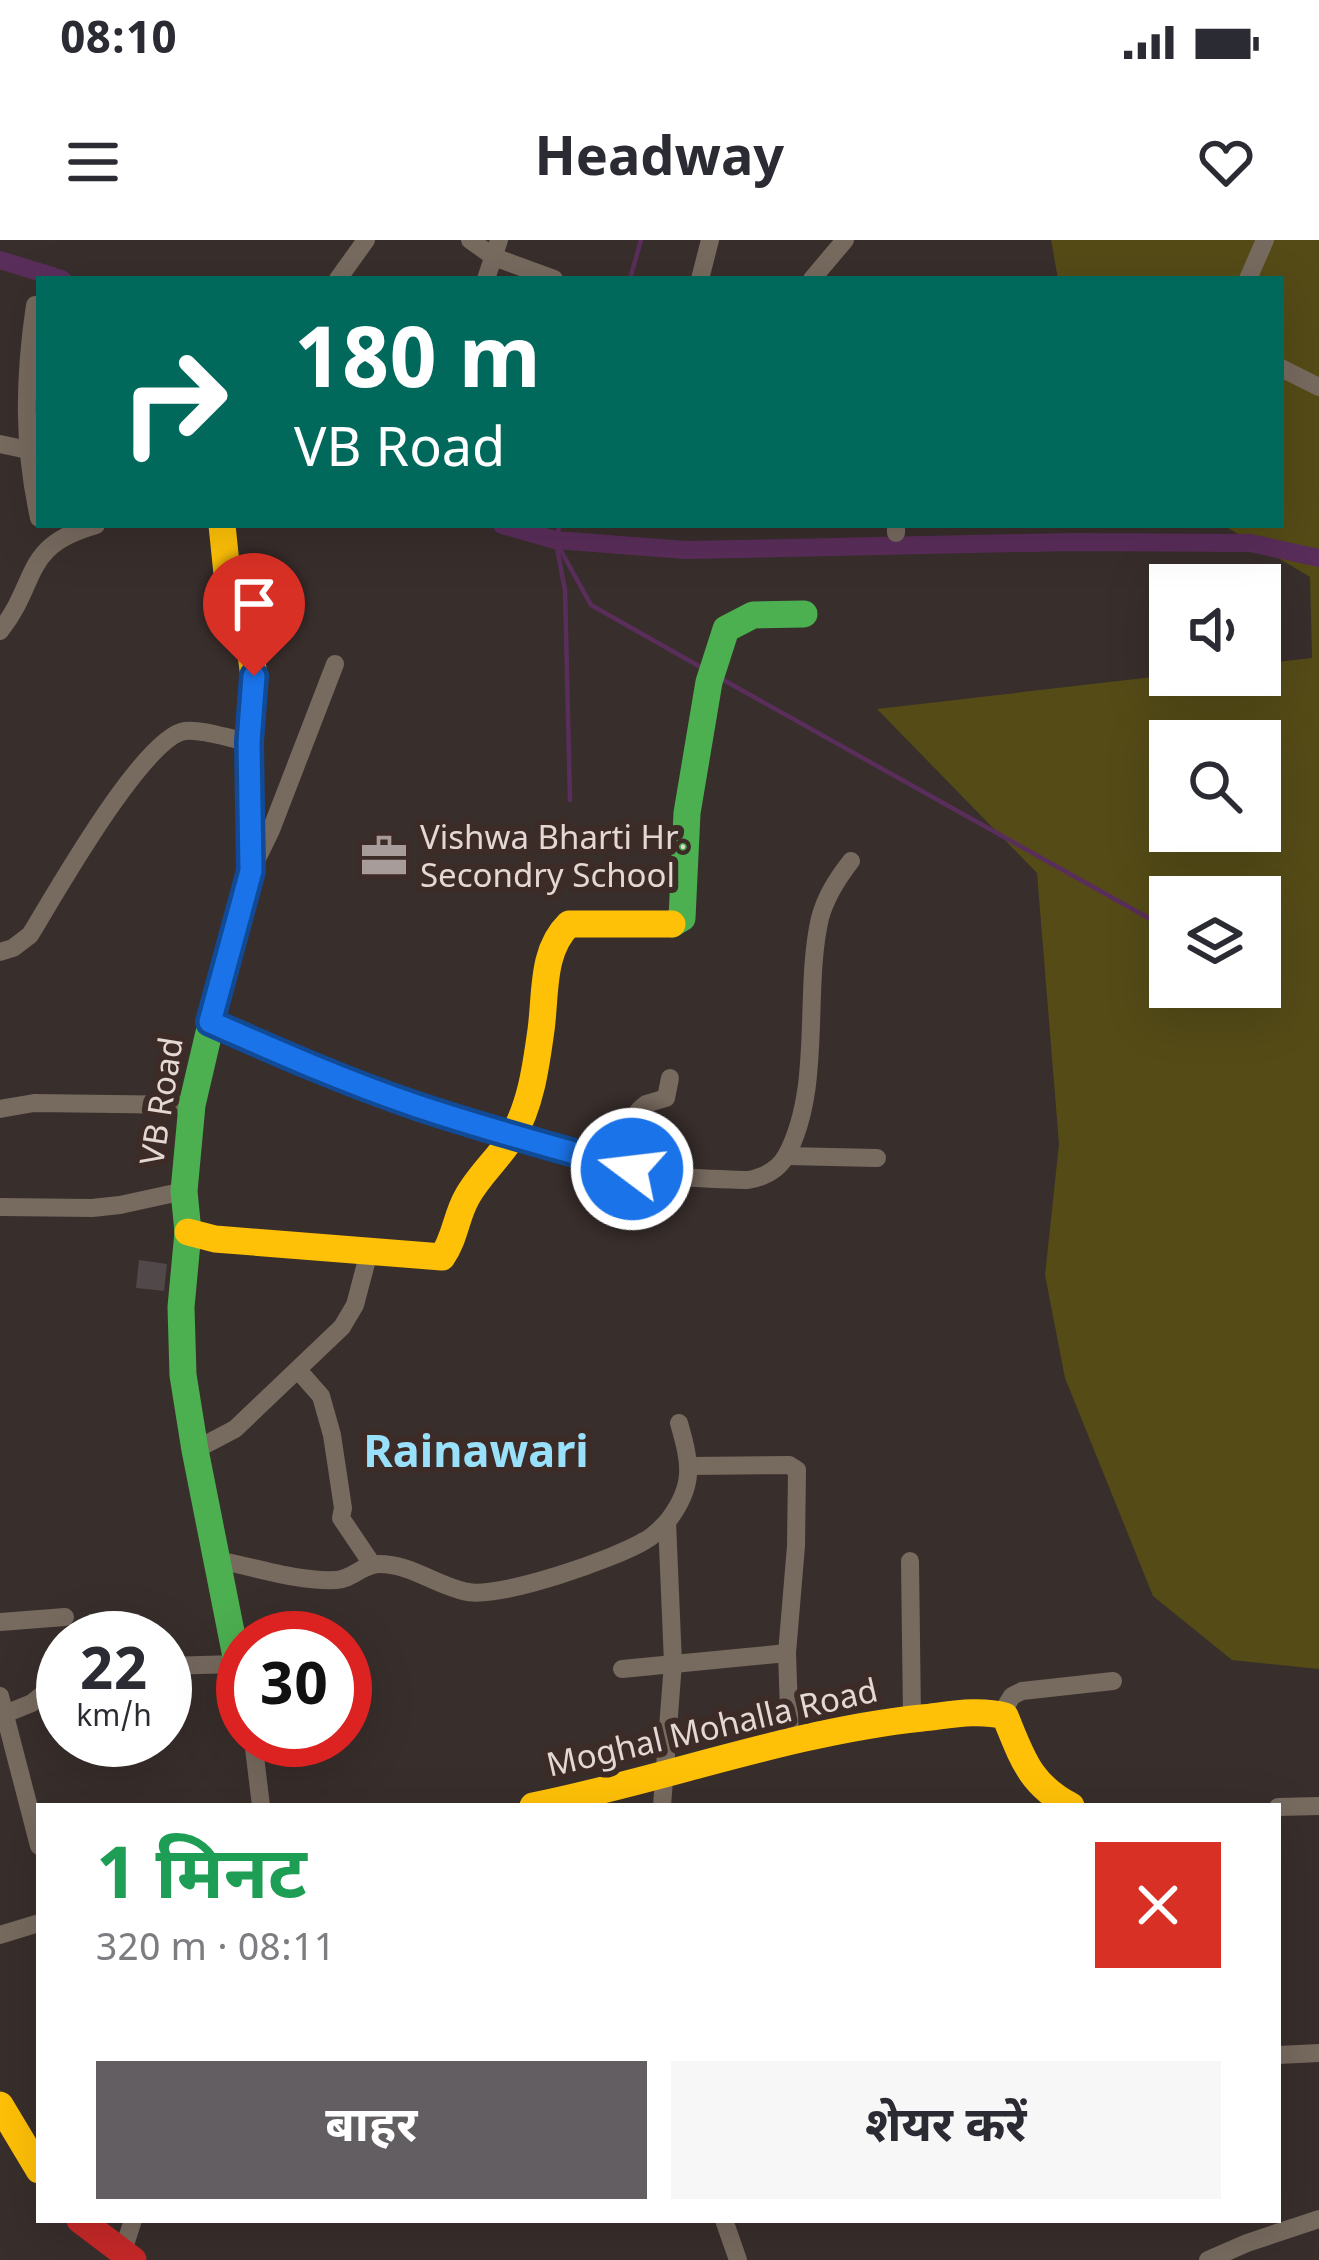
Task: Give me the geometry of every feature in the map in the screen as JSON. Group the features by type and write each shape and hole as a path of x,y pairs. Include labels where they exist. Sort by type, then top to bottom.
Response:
{"street":[{"path":"340,276 366,240"},
{"path":"470,240 548,276"},
{"path":"701,276 710,240"},
{"path":"815,276 845,240"},
{"path":"1250,276 1265,240"},
{"path":"35,305 26,373 28,450 36,498"},
{"path":"1284,370 1319,387"},
{"path":"0,445 28,450"},
{"path":"41,528 46,548"},
{"path":"0,631 46,548 88,528"},
{"name":"VB Road","path":"222,528 229,593 254,676 249,742 251,871 192,1105 181,1307 183,1375 227,1611"},
{"path":"188,1232 215,1239 442,1257 466,1197 524,1114 552,947 560,930 569,924 675,924 682,918 687,813 709,682 730,624 774,612 804,614"},
{"path":"251,871 335,664"},
{"path":"0,952 30,934 103,817 166,740 184,731 249,742"},
{"path":"210,1022 415,1105 513,1136 667,1176 748,1180 766,1175 786,1156 804,1096 820,920 829,893 851,861"},
{"path":"632,1169 639,1110 666,1098 670,1078"},
{"path":"0,1109 34,1103 192,1105"},
{"path":"786,1156 877,1159"},
{"path":"0,1207 106,1207 184,1191"},
{"path":"195,1450 235,1429 342,1327 355,1305 369,1252"},
{"path":"298,1370 321,1396 332,1435 343,1508 340,1518 372,1564"},
{"path":"217,1560 333,1580 372,1564 386,1564 464,1592 532,1584 647,1540 668,1522 680,1506 690,1466 679,1424"},
{"path":"690,1466 789,1465 797,1470 787,1653 790,1741"},
{"path":"662,1803 673,1663 668,1522"},
{"path":"910,1561 912,1718"},
{"path":"0,1622 36,1619"},
{"path":"622,1669 787,1653"},
{"path":"1065,1803 1048,1795 1028,1772 1001,1714 1012,1696 1022,1691 1113,1682"},
{"path":"36,1700 2,1709 36,1835"},
{"name":"Moghal Mohalla Road","path":"551,1803 790,1741 912,1718 1001,1714"},
{"path":"256,1767 261,1803"},
{"path":"1281,1807 1319,1805"},
{"path":"0,1935 36,1924"},
{"path":"1281,2055 1319,2053"},
{"path":"0,2104 36,2165"},
{"path":"1208,2260 1319,2219"},
{"path":"84,2223 125,2258 133,2223"},
{"path":"725,2223 738,2260"}],"shaded area":[{"path":"1051,240 1319,240 1319,1669 1232,1660 1153,1596 1065,1378 1045,1275 1059,1144 1037,873 877,709 1149,677 1149,696 1281,696 1281,662 1312,658 1310,577 1228,528 1284,528 1284,276 1057,276"}],"building":[{"path":"139,1260 167,1264 164,1291 136,1288"}],"waterway":[{"path":"631,276 641,240"},
{"path":"0,260 52,276"},
{"path":"513,528 555,540 686,550 1250,543 1319,558"},
{"path":"556,537 559,528"},
{"path":"555,540 591,605 704,669"},
{"path":"557,548 565,590 570,800"},
{"path":"720,678 1149,918"}],"traffic: fast":[{"path":"672,924 682,918 687,813 709,682 726,629 753,615 804,614"},
{"path":"221,981 192,1105 181,1307 183,1375 227,1611"}],"traffic: slow":[{"path":"221,981 251,871 249,742 254,677 251,654 229,593 222,528"},
{"path":"188,1232 215,1239 442,1257 467,1197 512,1137 524,1112 537,1057 546,974 560,935 569,924 672,924"},
{"path":"546,1803 823,1734 974,1713 1005,1716 1036,1779 1066,1803"},
{"path":"0,2105 36,2165"}],"traffic: jam":[{"path":"84,2223 133,2260"}],"place":[{"name":"Vishwa Bharti Hr. Secondry School","path":"384,856"}],"district":[{"name":"Rainawari","path":"476,1451"}],"route":[{"path":"254,676 249,742 251,871 210,1022 415,1105 632,1169"}]}
